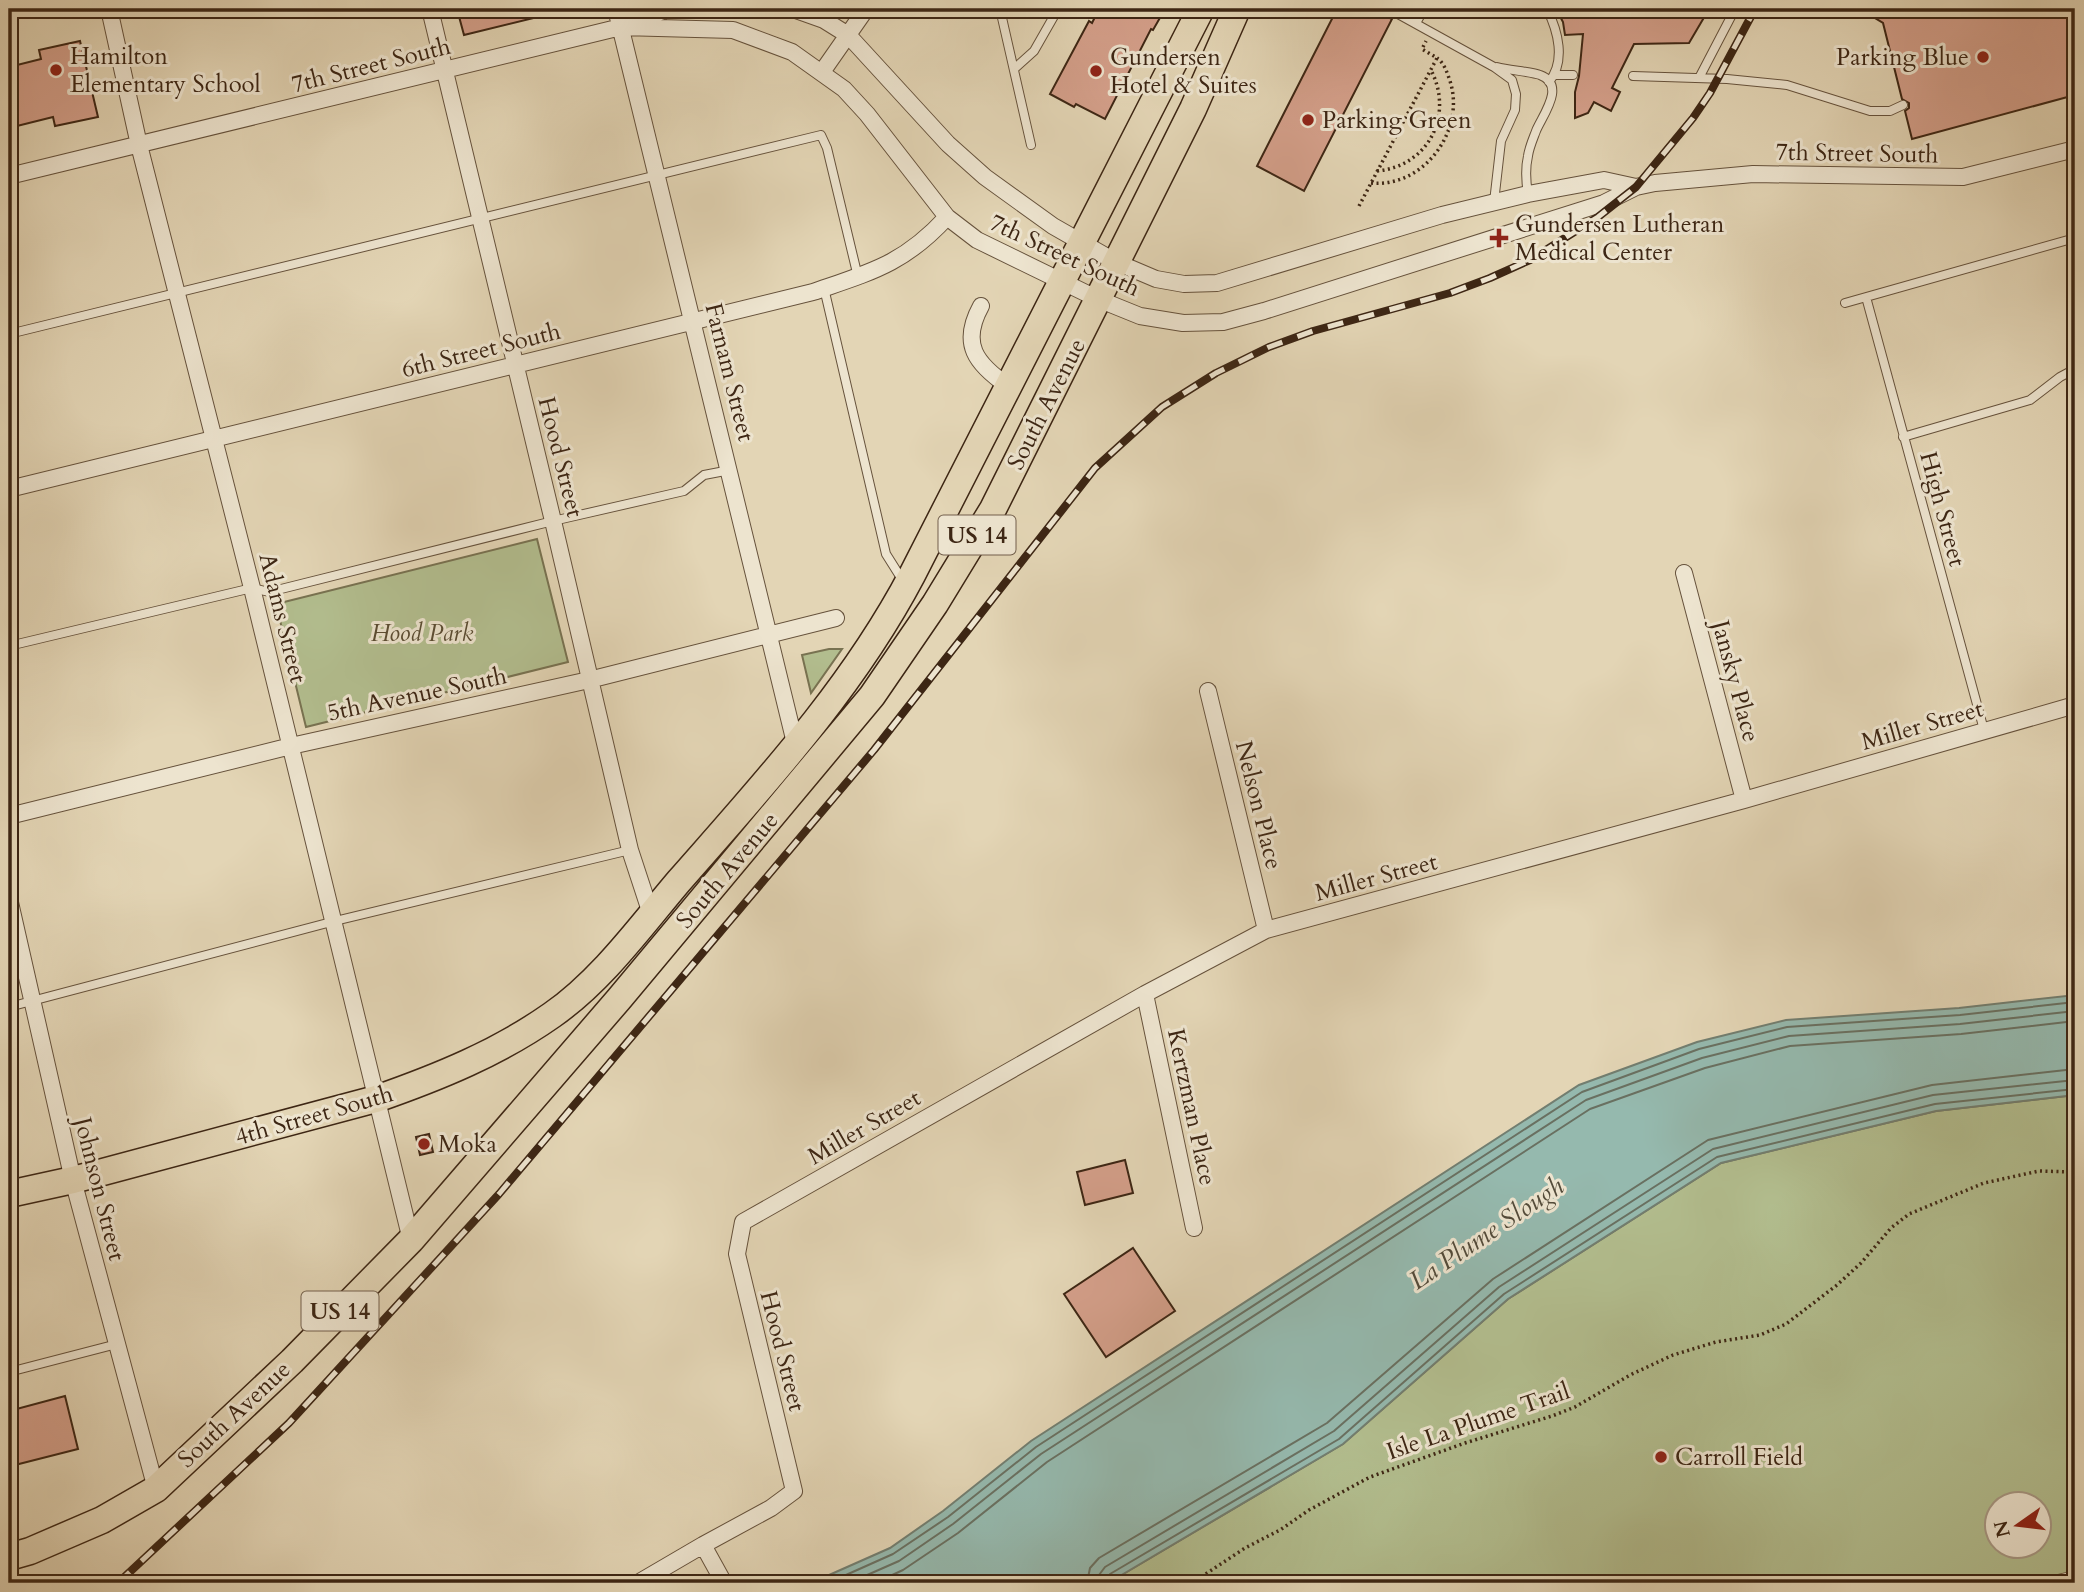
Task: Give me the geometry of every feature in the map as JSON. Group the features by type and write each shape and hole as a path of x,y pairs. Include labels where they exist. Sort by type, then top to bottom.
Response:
{"highway":[{"name":"South Avenue","path":"594,979 796,747 870,646 906,586 1201,9"},
{"name":"South Avenue","path":"9,1557 30,1551 102,1520 156,1489 292,1361 411,1240 627,989 872,696 935,604 993,509 1193,108 1237,9"},
{"name":"4th Street South","path":"9,1194 73,1180 376,1099 473,1062 510,1043 554,1013 594,979"}],"street":[{"name":"Adams Street","path":"109,9 139,145 252,588 411,1240"},
{"name":"Hood Street","path":"429,9 630,850 651,914"},
{"name":"Farnam Street","path":"616,9 796,747"},
{"name":"7th Street South","path":"9,176 621,27 668,9"},
{"name":"7th Street South","path":"793,9 824,20 848,35 948,144 1025,206 1116,262 1156,279 1184,284 1217,283 1442,215 1528,194 1604,180 1636,187"},
{"path":"822,72 866,9"},
{"name":"7th Street South","path":"621,27 733,30 792,52 844,89 867,114 947,217 977,240 1098,299 1140,316 1183,323 1223,322 1604,203 1636,187 1655,183 1753,174 1963,177 2075,149"},
{"name":"6th Street South","path":"9,489 824,288 898,260 928,238 947,217"},
{"path":"981,306 972,322 971,344 976,357 990,374 1008,386"},
{"name":"Jansky Place","path":"1684,573 1744,800"},
{"name":"5th Avenue South","path":"9,816 291,746 589,680 836,618"},
{"name":"Nelson Place","path":"1208,691 1266,930"},
{"name":"Miller Street","path":"743,1222 1145,994 1266,930 1744,800 2075,705"},
{"name":"Johnson Street","path":"9,898 73,1180 156,1489"},
{"name":"Kertzman Place","path":"1145,994 1194,1228"},
{"name":"Hood Street","path":"703,1545 771,1508 794,1491 737,1254 743,1222"},
{"path":"638,1583 703,1545 724,1583"}],"lane":[{"path":"1000,9 1031,145"},
{"path":"1014,69 1034,51 1058,9"},
{"path":"1389,9 1494,67 1512,80 1516,94 1515,110 1501,141 1494,202"},
{"path":"1416,23 1424,9"},
{"path":"1528,194 1527,157 1536,130 1550,106 1553,95 1551,78 1559,45 1547,9"},
{"path":"1699,78 1735,9"},
{"path":"1494,67 1551,78 1573,75"},
{"path":"1633,76 1787,85 1870,111 1890,111 1903,105"},
{"path":"9,334 821,135 827,148 858,277"},
{"path":"1845,303 2075,238"},
{"path":"824,288 886,554 906,586"},
{"name":"High Street","path":"1866,297 1984,730"},
{"path":"1903,437 2030,400 2075,369"},
{"path":"9,646 252,588 269,592 684,491 704,475 730,470"},
{"path":"9,1007 334,921 630,850"},
{"path":"9,1371 117,1345"},
{"path":"2041,1583 2075,1575"}],"path":[{"path":"1371,183 1403,178 1427,163 1444,140 1452,114 1451,86 1442,61 1422,49"},
{"path":"1359,206 1437,58"},
{"path":"1377,171 1398,166 1419,153 1433,135 1440,112 1439,88 1431,69"},
{"path":"1439,88 1451,86"},
{"path":"1440,112 1452,114"},
{"path":"1433,135 1444,140"},
{"path":"1419,153 1427,163"},
{"path":"1398,166 1403,178"},
{"name":"Isle La Plume Trail","path":"1192,1583 1245,1548 1370,1477 1564,1412 1673,1354 1716,1342 1760,1335 1786,1324 1837,1285 1861,1263 1891,1228 1909,1214 1984,1183 2017,1178 2039,1171 2075,1172"}],"green space":[{"name":"Hood Park","path":"537,539 568,662 306,727 276,604"},
{"path":"842,649 811,693 802,655"},
{"path":"2075,1095 2075,1583 1108,1583 1343,1444 1508,1299 1721,1163 1936,1111"}],"water":[{"name":"La Plume Slough","path":"2075,995 2075,1095 1936,1111 1721,1163 1508,1299 1343,1444 1108,1583 811,1583 890,1548 943,1511 1031,1441 1579,1085 1697,1042 1786,1020 1959,1008"}],"building":[{"path":"457,9 549,9 550,14 464,35"},
{"name":"Gundersen Hotel & Suites","path":"1099,9 1165,9 1153,30 1151,29 1105,119 1050,94 1089,21 1092,23"},
{"path":"1337,9 1371,9 1392,19 1304,191 1257,166"},
{"path":"1556,9 1709,9 1689,43 1634,44 1612,88 1620,92 1611,111 1594,102 1588,113 1575,118 1575,92 1583,34 1565,35 1563,22"},
{"name":"Parking Blue","path":"1860,9 2075,9 2075,95 1912,139 1905,111 1909,108 1909,103 1902,99 1883,23"},
{"path":"80,41 98,117 55,126 53,117 9,128 9,67 41,59 39,50"},
{"name":"Moka","path":"429,1134 433,1152 420,1155 416,1137"},
{"path":"1125,1160 1133,1193 1085,1205 1077,1172"},
{"path":"1133,1248 1175,1311 1106,1357 1064,1294"},
{"path":"65,1396 78,1449 15,1465 9,1441 9,1411"}],"railway":[{"path":"118,1583 289,1423 499,1194 874,750 1095,468 1162,407 1216,373 1269,347 1313,331 1450,293 1490,278 1530,260 1598,217 1636,187 1693,118 1710,93 1755,9"}],"place":[{"name":"Parking Blue","path":"1983,57"},
{"name":"Hamilton Elementary School","path":"56,70"},
{"name":"Gundersen Hotel & Suites","path":"1096,71"},
{"name":"Parking Green","path":"1308,120"},
{"name":"Gundersen Lutheran Medical Center","path":"1499,238"},
{"name":"Moka","path":"424,1144"},
{"name":"Carroll Field","path":"1661,1457"}]}
